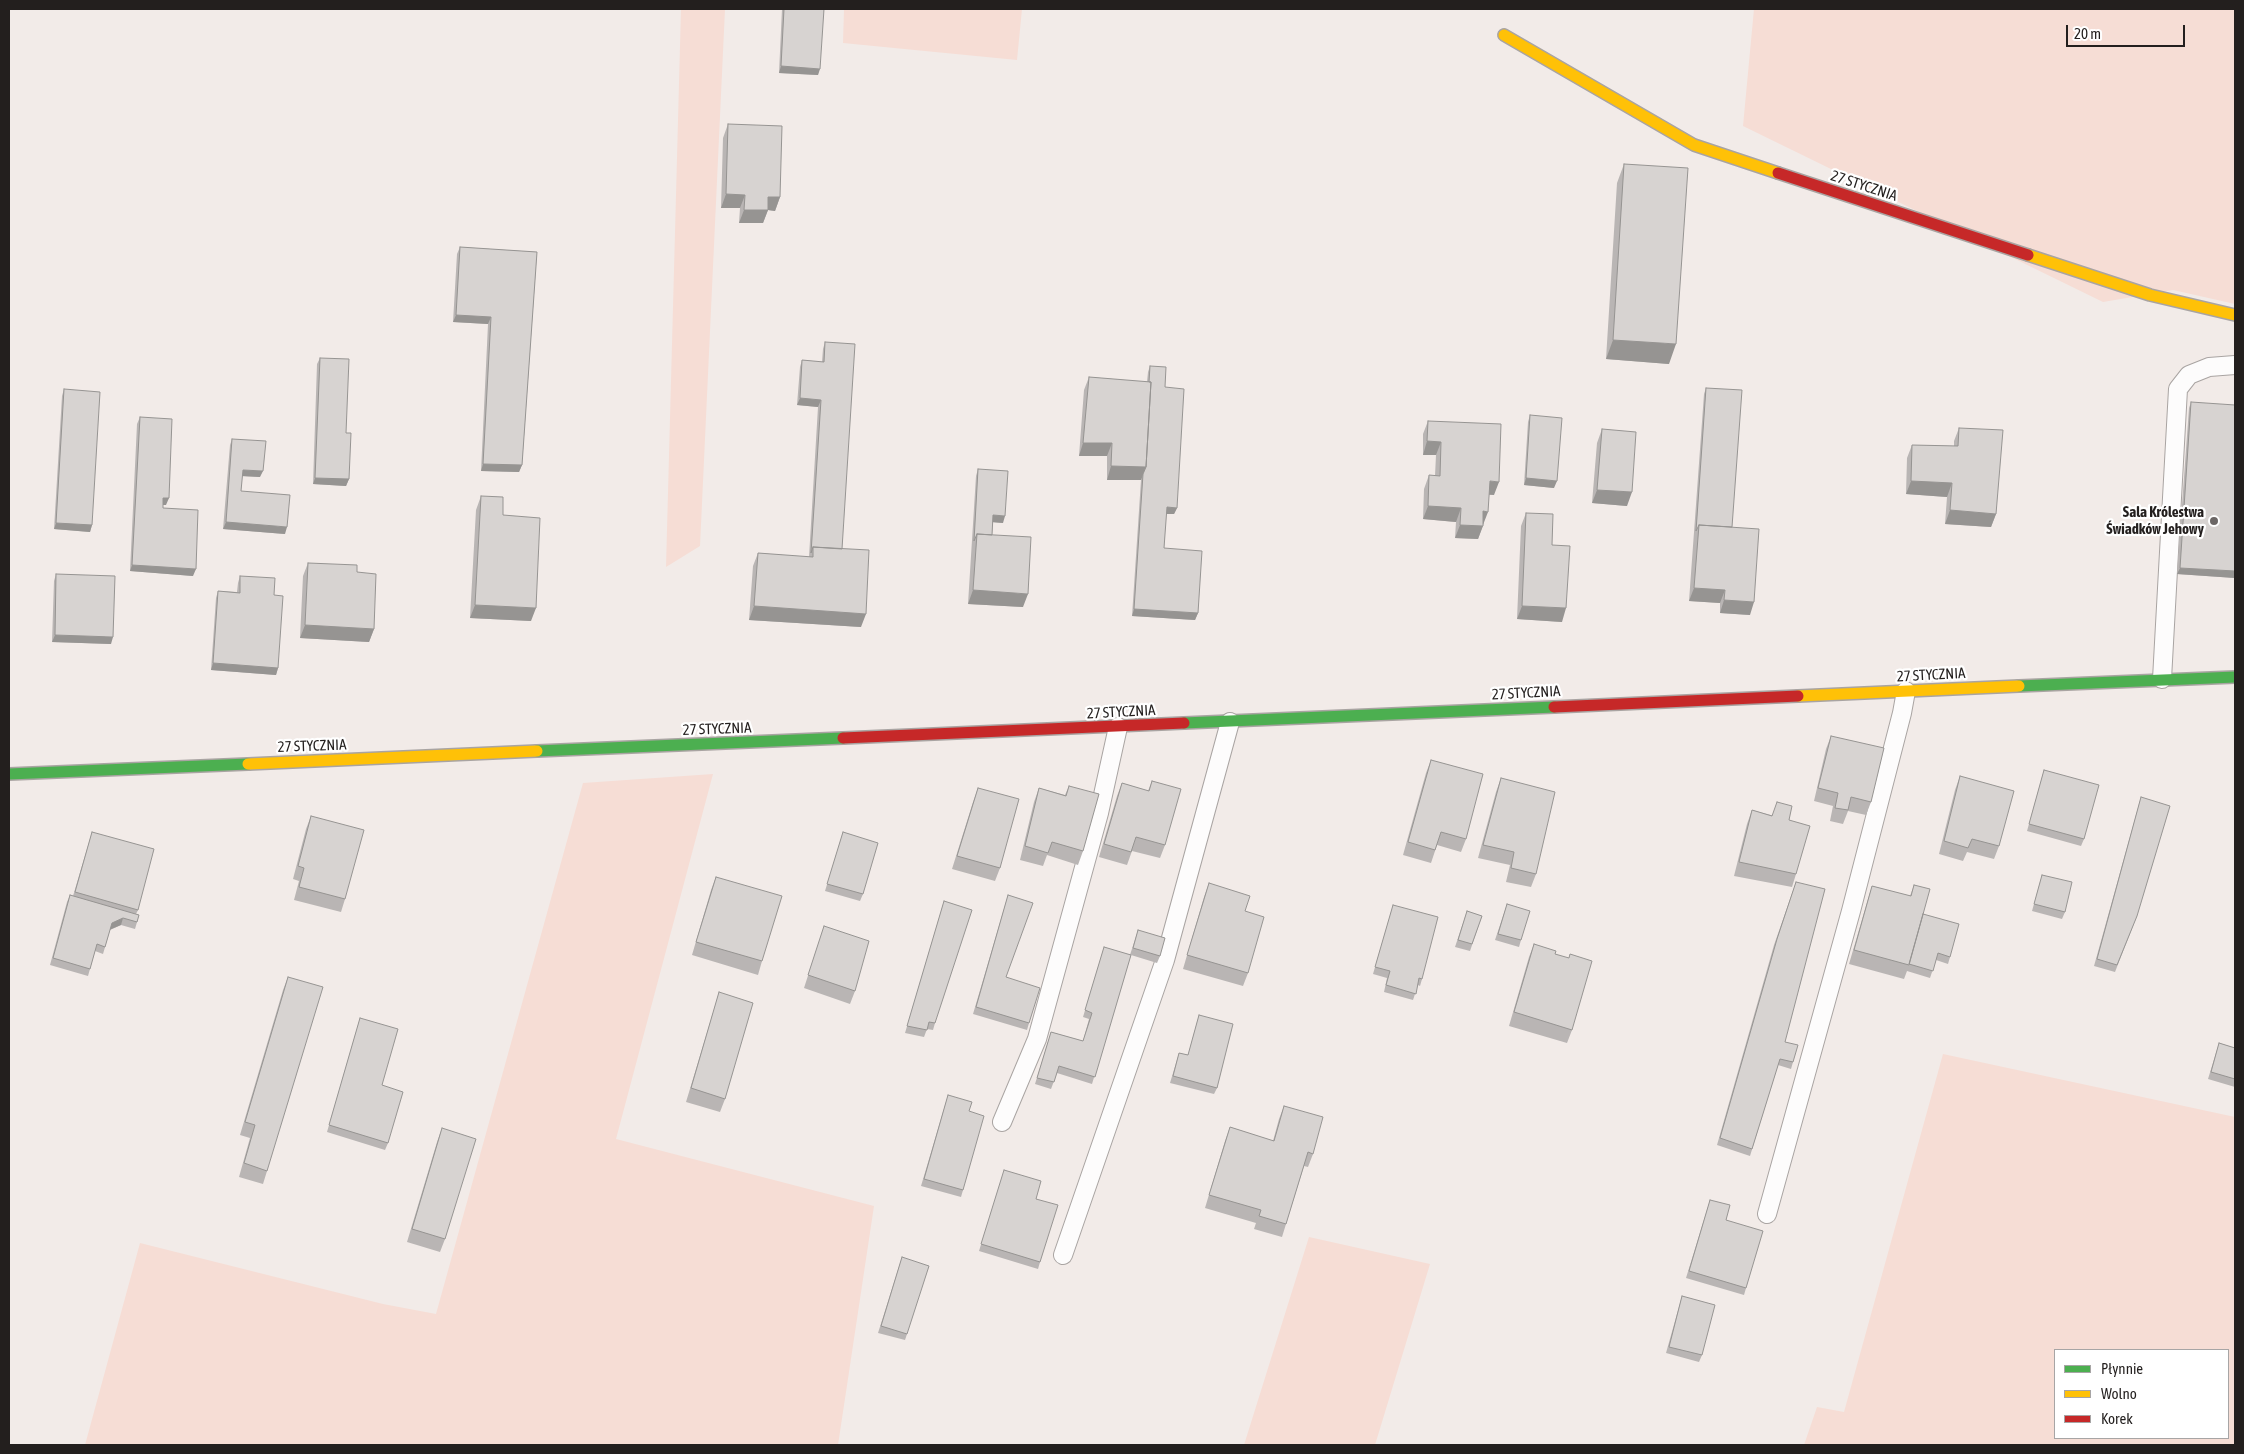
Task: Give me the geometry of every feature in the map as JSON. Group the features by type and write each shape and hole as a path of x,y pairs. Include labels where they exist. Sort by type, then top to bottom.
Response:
{"street":[{"name":"27 STYCZNIA","path":"1504,35 1694,145 2150,295 2235,315"},
{"name":"27 STYCZNIA","path":"9,774 2235,677"}],"lane":[{"path":"2162,679 2178,389 2188,375 2209,367 2235,365"},
{"path":"1767,1214 1850,911 1902,713 1906,691"},
{"path":"1063,1255 1165,960 1230,722"},
{"path":"1002,1122 1038,1038 1100,813 1118,727"}],"shaded area":[{"path":"681,9 725,9 700,546 666,567"},
{"path":"844,9 1022,9 1017,60 843,43"},
{"path":"1754,9 2235,9 2235,304 2173,290 2103,302 1743,126"},
{"path":"713,774 616,1139 874,1206 838,1445 85,1445 140,1243 383,1304 436,1314 583,783"},
{"path":"1943,1054 2235,1117 2235,1445 1804,1445 1817,1407 1844,1412"},
{"path":"1309,1237 1430,1264 1375,1445 1244,1445"}],"building":[{"path":"784,9 824,9 820,69 781,66"},
{"path":"728,124 782,126 780,197 768,197 768,210 744,210 745,195 726,194"},
{"path":"1624,164 1688,168 1676,344 1613,340"},
{"path":"460,247 537,252 522,465 483,464 491,317 456,315"},
{"path":"825,342 855,344 842,549 813,547 811,553 821,400 800,398 802,360 824,362"},
{"path":"320,358 349,359 346,433 351,433 349,479 315,478"},
{"path":"1150,366 1166,367 1165,387 1184,389 1177,508 1167,507 1164,548 1202,551 1198,613 1134,609 1143,474 1146,467 1151,382 1149,382"},
{"path":"1089,377 1151,382 1146,467 1111,466 1112,443 1083,443"},
{"path":"1706,388 1742,390 1732,527 1699,525 1696,531"},
{"path":"64,389 100,392 92,525 56,523"},
{"path":"2191,402 2235,405 2235,571 2180,568"},
{"path":"1530,415 1562,418 1557,481 1526,478"},
{"path":"140,417 172,419 169,498 163,498 163,508 198,510 196,569 132,565"},
{"path":"1428,421 1501,424 1499,482 1490,481 1488,512 1483,511 1483,526 1460,525 1461,508 1428,506 1429,475 1440,476 1441,442 1427,441"},
{"path":"1959,428 2003,430 1996,514 1950,510 1952,483 1911,481 1912,445 1958,446"},
{"path":"1602,429 1636,432 1632,492 1597,490"},
{"path":"232,439 266,441 263,471 243,470 241,491 290,495 287,527 226,522"},
{"path":"978,469 1008,471 1005,516 993,515 992,535 977,534 974,541"},
{"path":"481,496 503,497 503,515 540,518 536,608 475,605"},
{"path":"1526,513 1553,514 1552,545 1570,546 1566,608 1522,606"},
{"path":"1699,525 1759,529 1754,602 1724,600 1725,590 1694,588"},
{"path":"977,534 1031,537 1028,594 973,590"},
{"path":"813,547 869,550 866,614 754,606 758,553 813,557"},
{"path":"308,563 357,565 357,572 376,574 374,629 305,625"},
{"path":"56,574 115,576 113,637 55,635"},
{"path":"240,576 275,578 274,595 283,596 278,668 213,663 218,591 240,593"},
{"path":"1831,736 1884,748 1871,802 1851,797 1848,810 1835,808 1838,793 1818,788"},
{"path":"1431,760 1483,774 1466,839 1441,832 1435,850 1408,842"},
{"path":"2044,770 2099,785 2084,839 2029,824"},
{"path":"1960,776 2014,791 1999,846 1972,839 1968,848 1944,841"},
{"path":"1501,778 1555,792 1536,874 1511,868 1514,852 1483,845"},
{"path":"1152,781 1181,789 1165,845 1136,837 1131,852 1104,844 1122,783 1149,791"},
{"path":"1069,786 1099,794 1083,851 1052,842 1048,853 1025,846 1039,788 1066,796"},
{"path":"978,788 1019,799 1000,868 957,856"},
{"path":"2141,797 2170,806 2137,916 2117,965 2097,959"},
{"path":"1777,802 1792,806 1789,820 1810,826 1796,874 1739,862 1752,810 1772,816"},
{"path":"311,816 364,830 345,899 299,887 304,868 298,866"},
{"path":"92,832 154,849 138,910 75,892"},
{"path":"843,832 878,843 863,894 827,884"},
{"path":"2042,875 2072,882 2065,912 2034,904"},
{"path":"716,877 782,896 762,961 696,942"},
{"path":"1796,882 1825,889 1785,1042 1798,1045 1793,1062 1780,1059 1752,1149 1720,1138 1777,939"},
{"path":"1209,883 1250,896 1245,911 1264,917 1248,973 1187,955"},
{"path":"1914,885 1930,889 1909,965 1854,950 1872,886 1911,896"},
{"path":"70,895 139,915 137,922 123,918 112,923 105,947 97,944 90,969 53,958"},
{"path":"1008,895 1033,903 1006,977 1040,988 1029,1023 976,1007"},
{"path":"944,901 972,910 935,1023 929,1022 927,1030 907,1026"},
{"path":"1507,904 1530,911 1521,940 1498,934"},
{"path":"1393,905 1438,917 1422,979 1419,978 1416,994 1386,985 1390,971 1375,967"},
{"path":"1467,911 1482,916 1472,944 1458,940"},
{"path":"1923,914 1959,924 1950,957 1938,953 1933,971 1909,964"},
{"path":"824,926 869,941 855,991 808,975"},
{"path":"1138,930 1165,938 1160,956 1133,948"},
{"path":"1534,944 1556,951 1555,954 1569,958 1570,954 1592,961 1572,1030 1514,1012"},
{"path":"1104,947 1131,955 1095,1077 1059,1066 1054,1082 1037,1078 1051,1032 1083,1041 1092,1013 1085,1010"},
{"path":"288,977 323,987 267,1171 244,1163 255,1125 245,1122"},
{"path":"719,992 753,1003 725,1099 691,1088"},
{"path":"1199,1015 1233,1024 1217,1088 1173,1076 1179,1053 1188,1055"},
{"path":"360,1018 398,1029 382,1085 403,1092 388,1143 329,1125"},
{"path":"2219,1043 2235,1048 2235,1079 2211,1072"},
{"path":"948,1095 972,1102 969,1111 984,1116 963,1190 924,1179"},
{"path":"1284,1106 1323,1117 1313,1154 1308,1152 1286,1224 1259,1216 1261,1210 1209,1195 1230,1127 1274,1141"},
{"path":"442,1128 476,1139 445,1239 412,1229"},
{"path":"1004,1170 1041,1181 1036,1199 1058,1205 1040,1262 981,1244"},
{"path":"1710,1200 1730,1205 1726,1220 1763,1231 1746,1288 1689,1271"},
{"path":"902,1257 929,1266 907,1334 881,1326"},
{"path":"1682,1296 1715,1305 1702,1355 1669,1347"}],"traffic: fast":[{"path":"2019,686 2235,677"},
{"path":"1184,723 1554,707"},
{"path":"537,751 843,738"},
{"path":"9,774 248,764"}],"traffic: slow":[{"path":"1504,35 1694,145 1778,173"},
{"path":"2028,255 2150,295 2235,315"},
{"path":"1798,696 2019,686"},
{"path":"248,764 537,751"}],"traffic: jam":[{"path":"1778,173 2028,255"},
{"path":"1554,707 1798,696"},
{"path":"843,738 1184,723"}],"place":[{"name":"Sala Królestwa Świadków Jehowy","path":"2214,521"}]}
